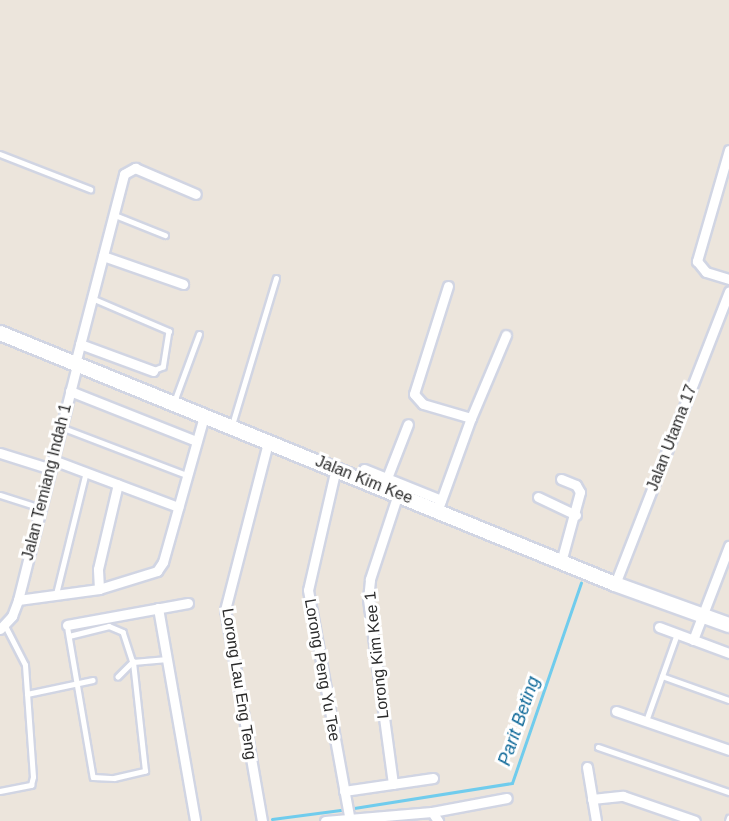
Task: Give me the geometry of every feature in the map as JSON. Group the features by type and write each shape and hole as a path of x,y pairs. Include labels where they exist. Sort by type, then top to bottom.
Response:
{"street":[{"path":"729,150 698,254 698,267 729,279"},
{"name":"Jalan Temiang Indah 1","path":"2,628 18,600 124,174 130,169 196,194"},
{"path":"104,256 183,284"},
{"path":"448,285 414,394 423,404 471,418"},
{"name":"Jalan Utama 17","path":"615,584 729,291"},
{"name":"Jalan Kim Kee","path":"0,333 268,443 336,468 386,483 398,494 440,504 561,562 729,625"},
{"path":"364,469 386,483 440,504 471,418 506,335"},
{"path":"80,344 153,372"},
{"path":"70,391 196,441"},
{"path":"18,600 99,589 160,568 204,416"},
{"path":"386,483 408,424"},
{"name":"Lorong Lau Eng Teng","path":"261,818 225,610 268,443"},
{"path":"0,453 86,472 178,507"},
{"name":"Lorong Peng Yu Tee","path":"336,468 308,590 348,813"},
{"path":"561,479 576,485 580,492 576,515 561,562"},
{"path":"99,589 98,569 118,484"},
{"name":"Lorong Kim Kee 1","path":"393,784 368,599 370,579 398,494"},
{"path":"538,497 576,515"},
{"path":"693,640 729,546"},
{"path":"67,627 188,603"},
{"path":"158,608 195,821"},
{"path":"659,627 729,653"},
{"path":"616,711 729,750"},
{"path":"587,767 596,821"},
{"path":"344,791 433,778"},
{"path":"592,799 623,796 676,818 695,821"},
{"path":"325,821 348,813 432,812 507,798"},
{"path":"432,812 438,821"}],"lane":[{"path":"0,154 90,189"},
{"path":"113,215 165,235"},
{"path":"231,428 276,278"},
{"path":"92,298 169,331 163,367 153,372"},
{"path":"173,404 199,334"},
{"path":"61,427 187,475"},
{"path":"55,596 86,472"},
{"path":"0,495 41,508"},
{"path":"67,627 93,777 142,774 147,766 133,662 123,632 116,626 69,636"},
{"path":"0,790 31,785 25,665 2,628"},
{"path":"646,721 677,634"},
{"path":"118,677 133,662 167,659"},
{"path":"662,676 729,700"},
{"path":"27,694 93,680"},
{"path":"598,747 729,792"}],"waterway":[{"name":"Parit Beting","path":"354,808 512,783 581,583"},
{"name":"Parit Beting","path":"272,819 340,810"}]}
